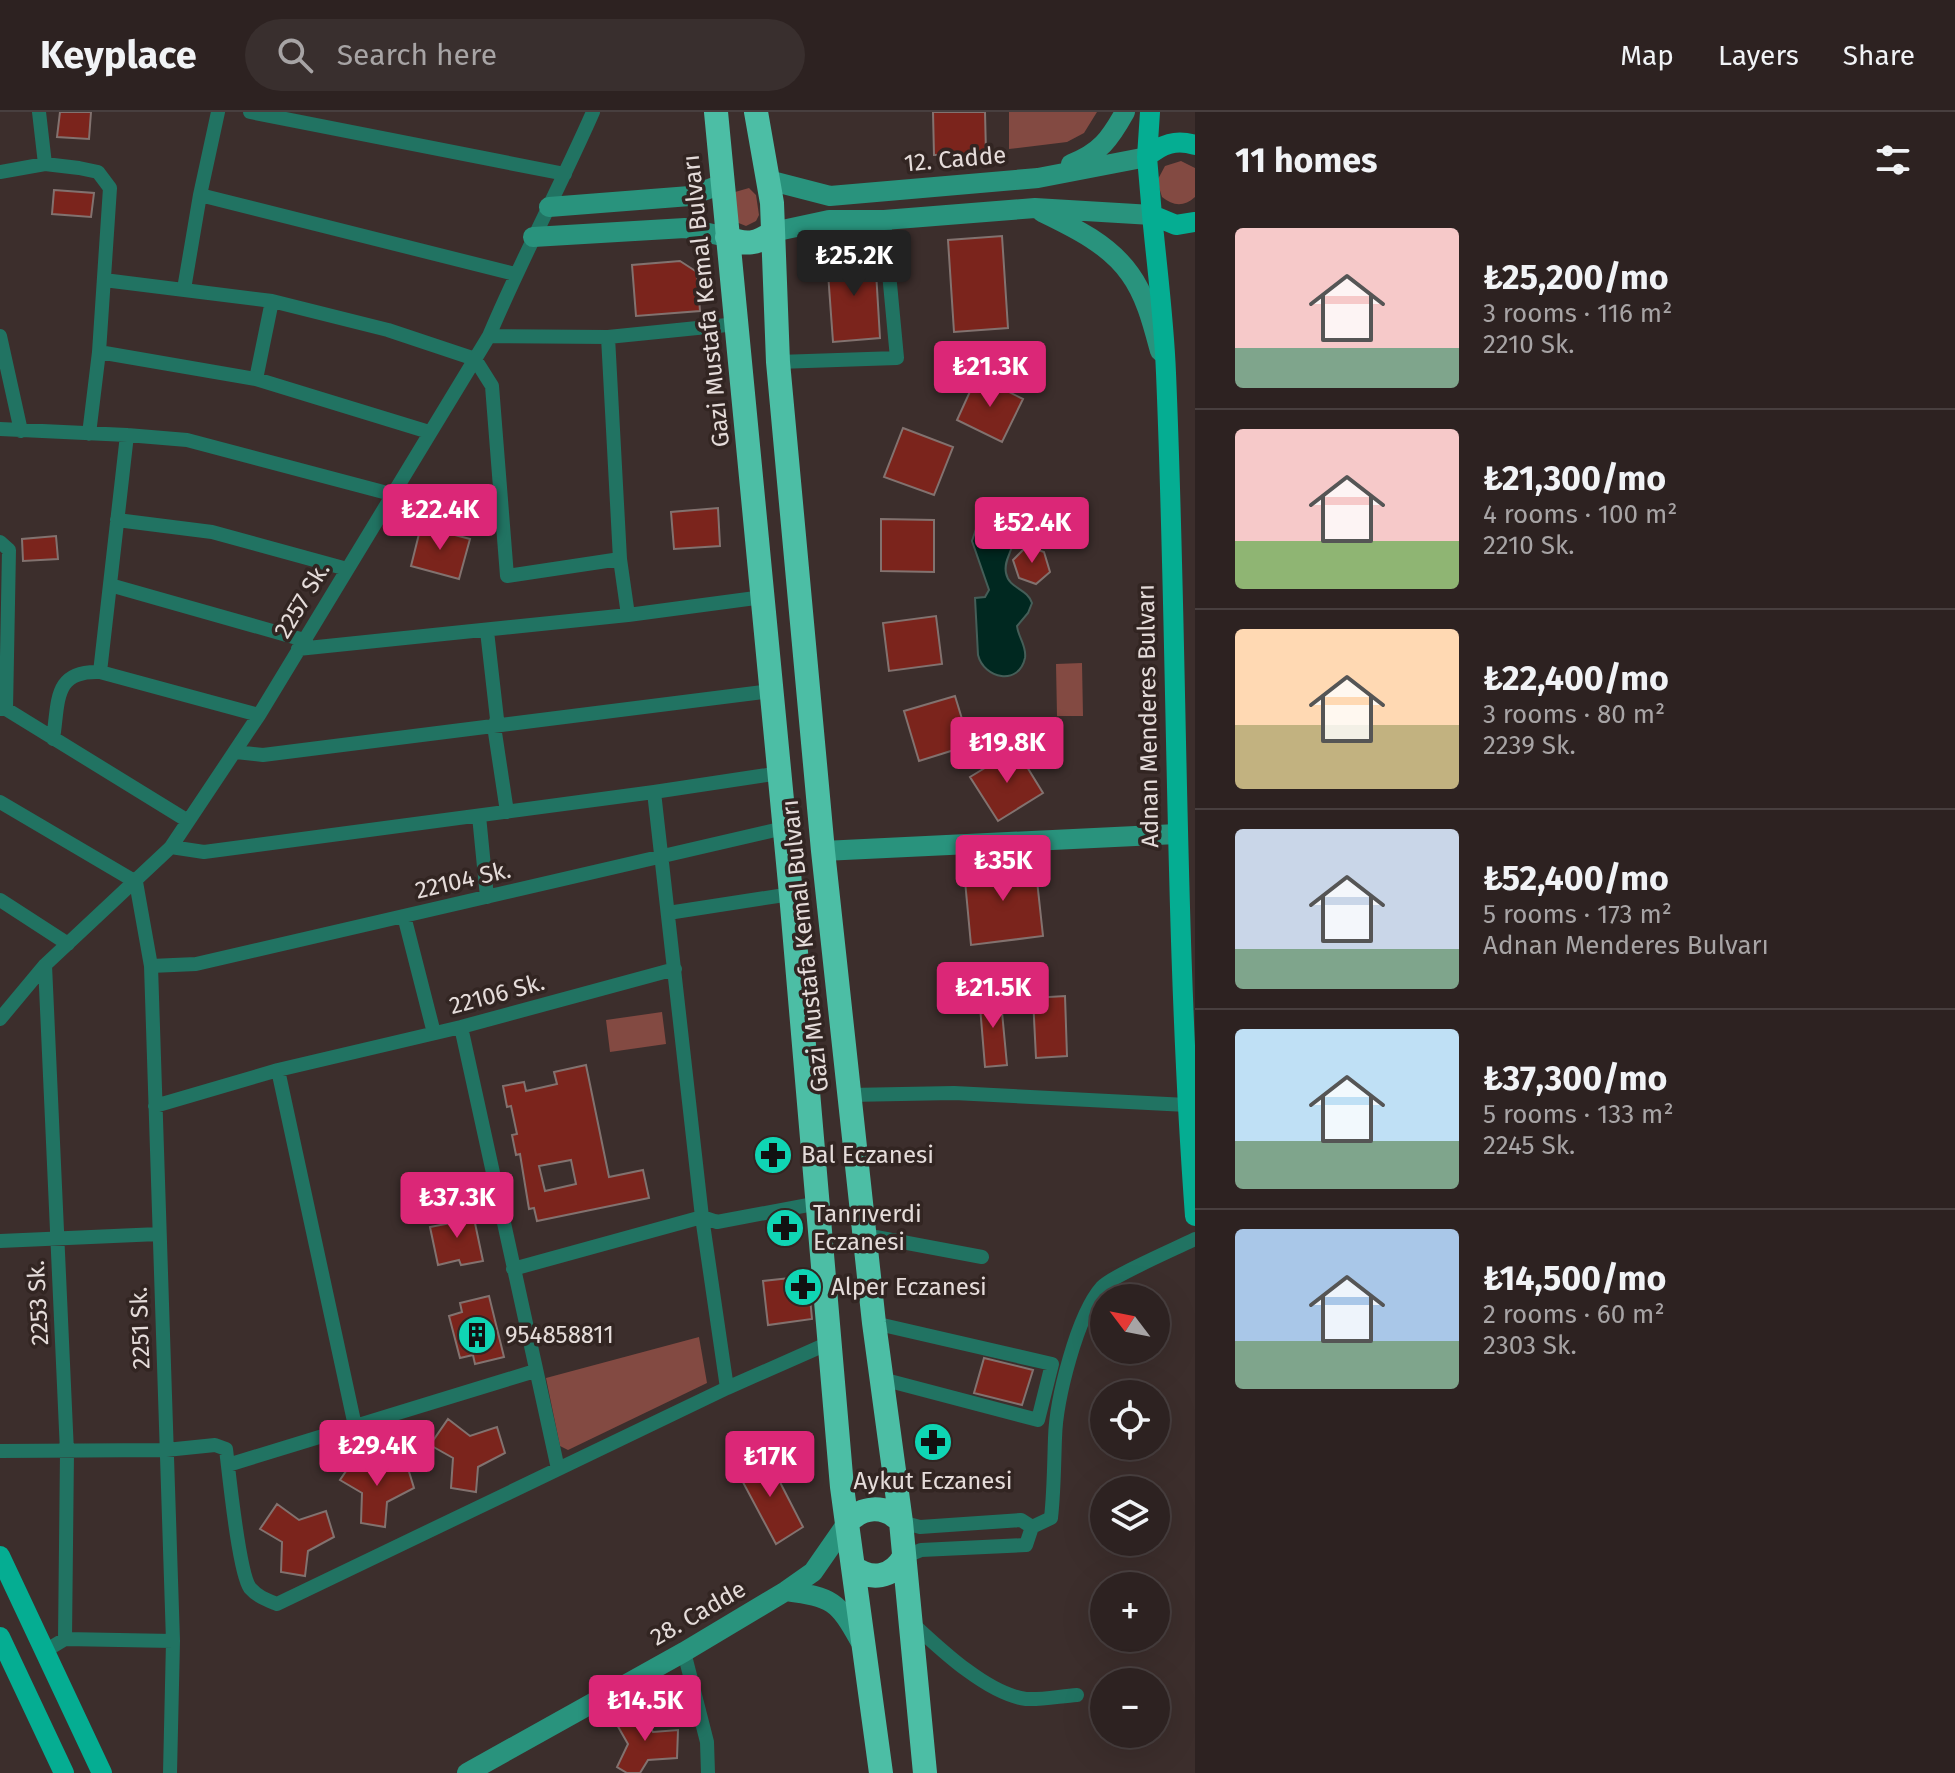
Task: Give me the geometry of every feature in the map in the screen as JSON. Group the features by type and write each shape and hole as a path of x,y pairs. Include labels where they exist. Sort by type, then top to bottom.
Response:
{"highway":[{"name":"Gazi Mustafa Kemal Bulvarı","path":"716,112 780,773 829,1343 847,1523 881,1773"},
{"name":"Gazi Mustafa Kemal Bulvarı","path":"756,112 773,232 778,362 823,851 874,1323 901,1522 925,1773"},
{"path":"722,184 729,178 747,173 756,173 768,180"},
{"path":"727,237 736,242 753,243 773,232"},
{"path":"847,1523 854,1516 871,1509 889,1512 901,1522"},
{"path":"853,1567 863,1575 880,1576 896,1568 904,1557"}],"main road":[{"path":"1038,178 1091,156 1109,138 1125,112"},
{"name":"Adnan Menderes Bulvarı","path":"1150,112 1147,157 1166,370 1177,834 1187,1105 1195,1216"},
{"path":"1147,157 1168,143 1195,145"},
{"name":"12. Cadde","path":"768,180 830,196 1038,178 1147,157"},
{"path":"549,207 690,196 722,184"},
{"path":"1035,208 1079,231 1106,250 1130,273 1147,307 1166,370"},
{"path":"773,232 829,220 884,220 1035,208 1152,215 1176,225 1195,222"},
{"path":"533,237 685,228 727,237"},
{"path":"823,851 1177,834"},
{"name":"28. Cadde","path":"467,1773 684,1652 786,1591 813,1572 847,1523"},
{"path":"0,1556 102,1773"},
{"name":"28. Cadde","path":"813,1572 853,1567"},
{"path":"786,1591 820,1596 845,1613 864,1650"},
{"path":"0,1637 64,1773"}],"street":[{"path":"39,112 45,164"},
{"path":"184,289 218,112"},
{"path":"250,112 565,174"},
{"name":"2257 Sk.","path":"0,1019 45,965 171,847 236,752 489,336 515,274 593,112"},
{"path":"0,172 45,164 98,172 110,188 99,352 89,434"},
{"path":"200,195 515,274"},
{"path":"778,362 897,358 884,220"},
{"path":"104,280 272,301 388,330 475,359 492,386 507,576 620,559"},
{"path":"256,379 272,301"},
{"path":"489,336 608,337 737,324"},
{"path":"0,336 21,431"},
{"path":"608,337 620,559 628,615"},
{"path":"99,352 172,362 256,379 429,432"},
{"path":"0,429 187,440 391,494"},
{"path":"100,672 127,435"},
{"path":"117,520 212,532 347,569"},
{"path":"0,542 9,550 3,709 188,821"},
{"path":"110,585 301,644 487,631 763,597"},
{"path":"487,631 497,719 494,726 507,812"},
{"path":"53,739 61,688 70,676 83,672 100,672 259,715"},
{"path":"236,752 263,755 771,691"},
{"path":"171,847 204,852 780,773"},
{"path":"654,792 702,1217 727,1388"},
{"path":"0,802 136,882"},
{"path":"479,816 487,897"},
{"name":"22104 Sk.","path":"151,966 196,964 784,828"},
{"name":"2251 Sk.","path":"136,882 151,966 173,1641 170,1773"},
{"path":"668,913 791,894"},
{"path":"0,900 68,944"},
{"path":"404,916 434,1033"},
{"name":"2253 Sk.","path":"45,965 67,1452 65,1639"},
{"name":"22106 Sk.","path":"155,1106 278,1070 461,1027 675,969"},
{"path":"461,1027 558,1469"},
{"path":"278,1070 355,1426"},
{"path":"849,1095 954,1093 1187,1105"},
{"path":"513,1269 702,1217 717,1222 819,1203"},
{"path":"0,1241 159,1234"},
{"path":"865,1235 982,1257"},
{"path":"904,1557 921,1550 1026,1545 1032,1527 1051,1518 1055,1435 1069,1363 1083,1316 1103,1285 1195,1239"},
{"path":"874,1323 1052,1364 1038,1420 882,1379"},
{"path":"0,1451 166,1450 215,1445 226,1449 248,1586 262,1598 277,1604 727,1388 829,1343"},
{"path":"228,1465 535,1371"},
{"path":"901,1522 920,1527 1021,1520 1032,1527"},
{"path":"911,1622 946,1654 1005,1692 1026,1699 1077,1695"},
{"path":"45,1651 65,1639 173,1641"},
{"path":"684,1652 707,1742 708,1773"}],"shaded area":[{"path":"1009,112 1097,112 1084,133 1067,142 1009,149"},
{"path":"1181,161 1195,168 1195,197 1178,204 1162,197 1157,181 1165,166"},
{"path":"749,188 756,195 759,215 756,221 746,226 736,222 735,192"},
{"path":"1082,663 1083,716 1057,716 1056,664"},
{"path":"662,1012 666,1044 610,1052 606,1020"},
{"path":"699,1337 707,1383 568,1450 560,1446 546,1378"}],"water":[{"path":"987,521 1000,521 1013,533 1006,573 1032,603 1017,626 1025,658 1022,667 1009,676 987,670 978,655 975,598 985,597 989,590 972,541 976,529"}],"building":[{"path":"60,112 91,112 89,139 57,137"},
{"path":"933,112 985,112 986,154 934,155"},
{"path":"54,190 94,193 91,217 52,214"},
{"path":"1002,236 1008,328 954,332 948,240"},
{"path":"875,255 880,338 833,342 827,259"},
{"path":"680,261 697,272 700,311 636,316 632,265"},
{"path":"977,376 1023,399 1002,442 957,420"},
{"path":"903,428 953,447 934,495 884,477"},
{"path":"718,508 720,546 674,549 671,512"},
{"path":"881,519 934,520 934,572 881,571"},
{"path":"421,526 470,539 459,579 411,566"},
{"path":"56,536 58,559 23,561 22,539"},
{"path":"1027,546 1044,552 1050,572 1036,584 1019,578 1013,560"},
{"path":"936,616 942,664 889,671 883,623"},
{"path":"955,696 970,745 919,761 904,711"},
{"path":"1016,749 1043,793 998,821 970,777"},
{"path":"1035,862 1043,936 971,945 964,870"},
{"path":"1000,991 1007,1065 985,1067 979,994"},
{"path":"1065,996 1067,1056 1036,1058 1033,998"},
{"path":"586,1065 609,1177 643,1170 649,1198 537,1221 534,1208 529,1209 520,1154 516,1155 512,1135 517,1134 503,1086 524,1082 526,1091 557,1084 554,1072","holes":["571,1160 576,1184 545,1191 539,1166"]},
{"path":"472,1209 483,1261 461,1265 459,1260 438,1265 430,1227 451,1223 449,1214"},
{"path":"808,1276 812,1319 768,1325 763,1281"},
{"name":"954858811","path":"489,1296 504,1357 475,1364 473,1355 460,1358 449,1316 462,1312 460,1303"},
{"path":"984,1358 1033,1370 1022,1405 974,1393"},
{"path":"448,1419 470,1436 497,1427 505,1453 478,1467 476,1492 451,1488 453,1458 430,1445"},
{"path":"357,1455 379,1471 406,1462 414,1488 387,1502 385,1527 361,1523 362,1493 340,1480"},
{"path":"766,1455 803,1527 776,1544 737,1471"},
{"path":"277,1504 299,1520 326,1511 334,1537 308,1551 305,1576 281,1572 282,1542 260,1529"},
{"path":"639,1709 653,1732 678,1730 677,1758 648,1760 640,1773 627,1773 617,1767 628,1744 616,1723"}],"place":[{"name":"Bal Eczanesi","path":"773,1155"},
{"name":"Tanrıverdi Eczanesi","path":"785,1228"},
{"name":"Alper Eczanesi","path":"803,1287"},
{"name":"954858811","path":"477,1335"},
{"name":"Aykut Eczanesi","path":"933,1442"}]}
